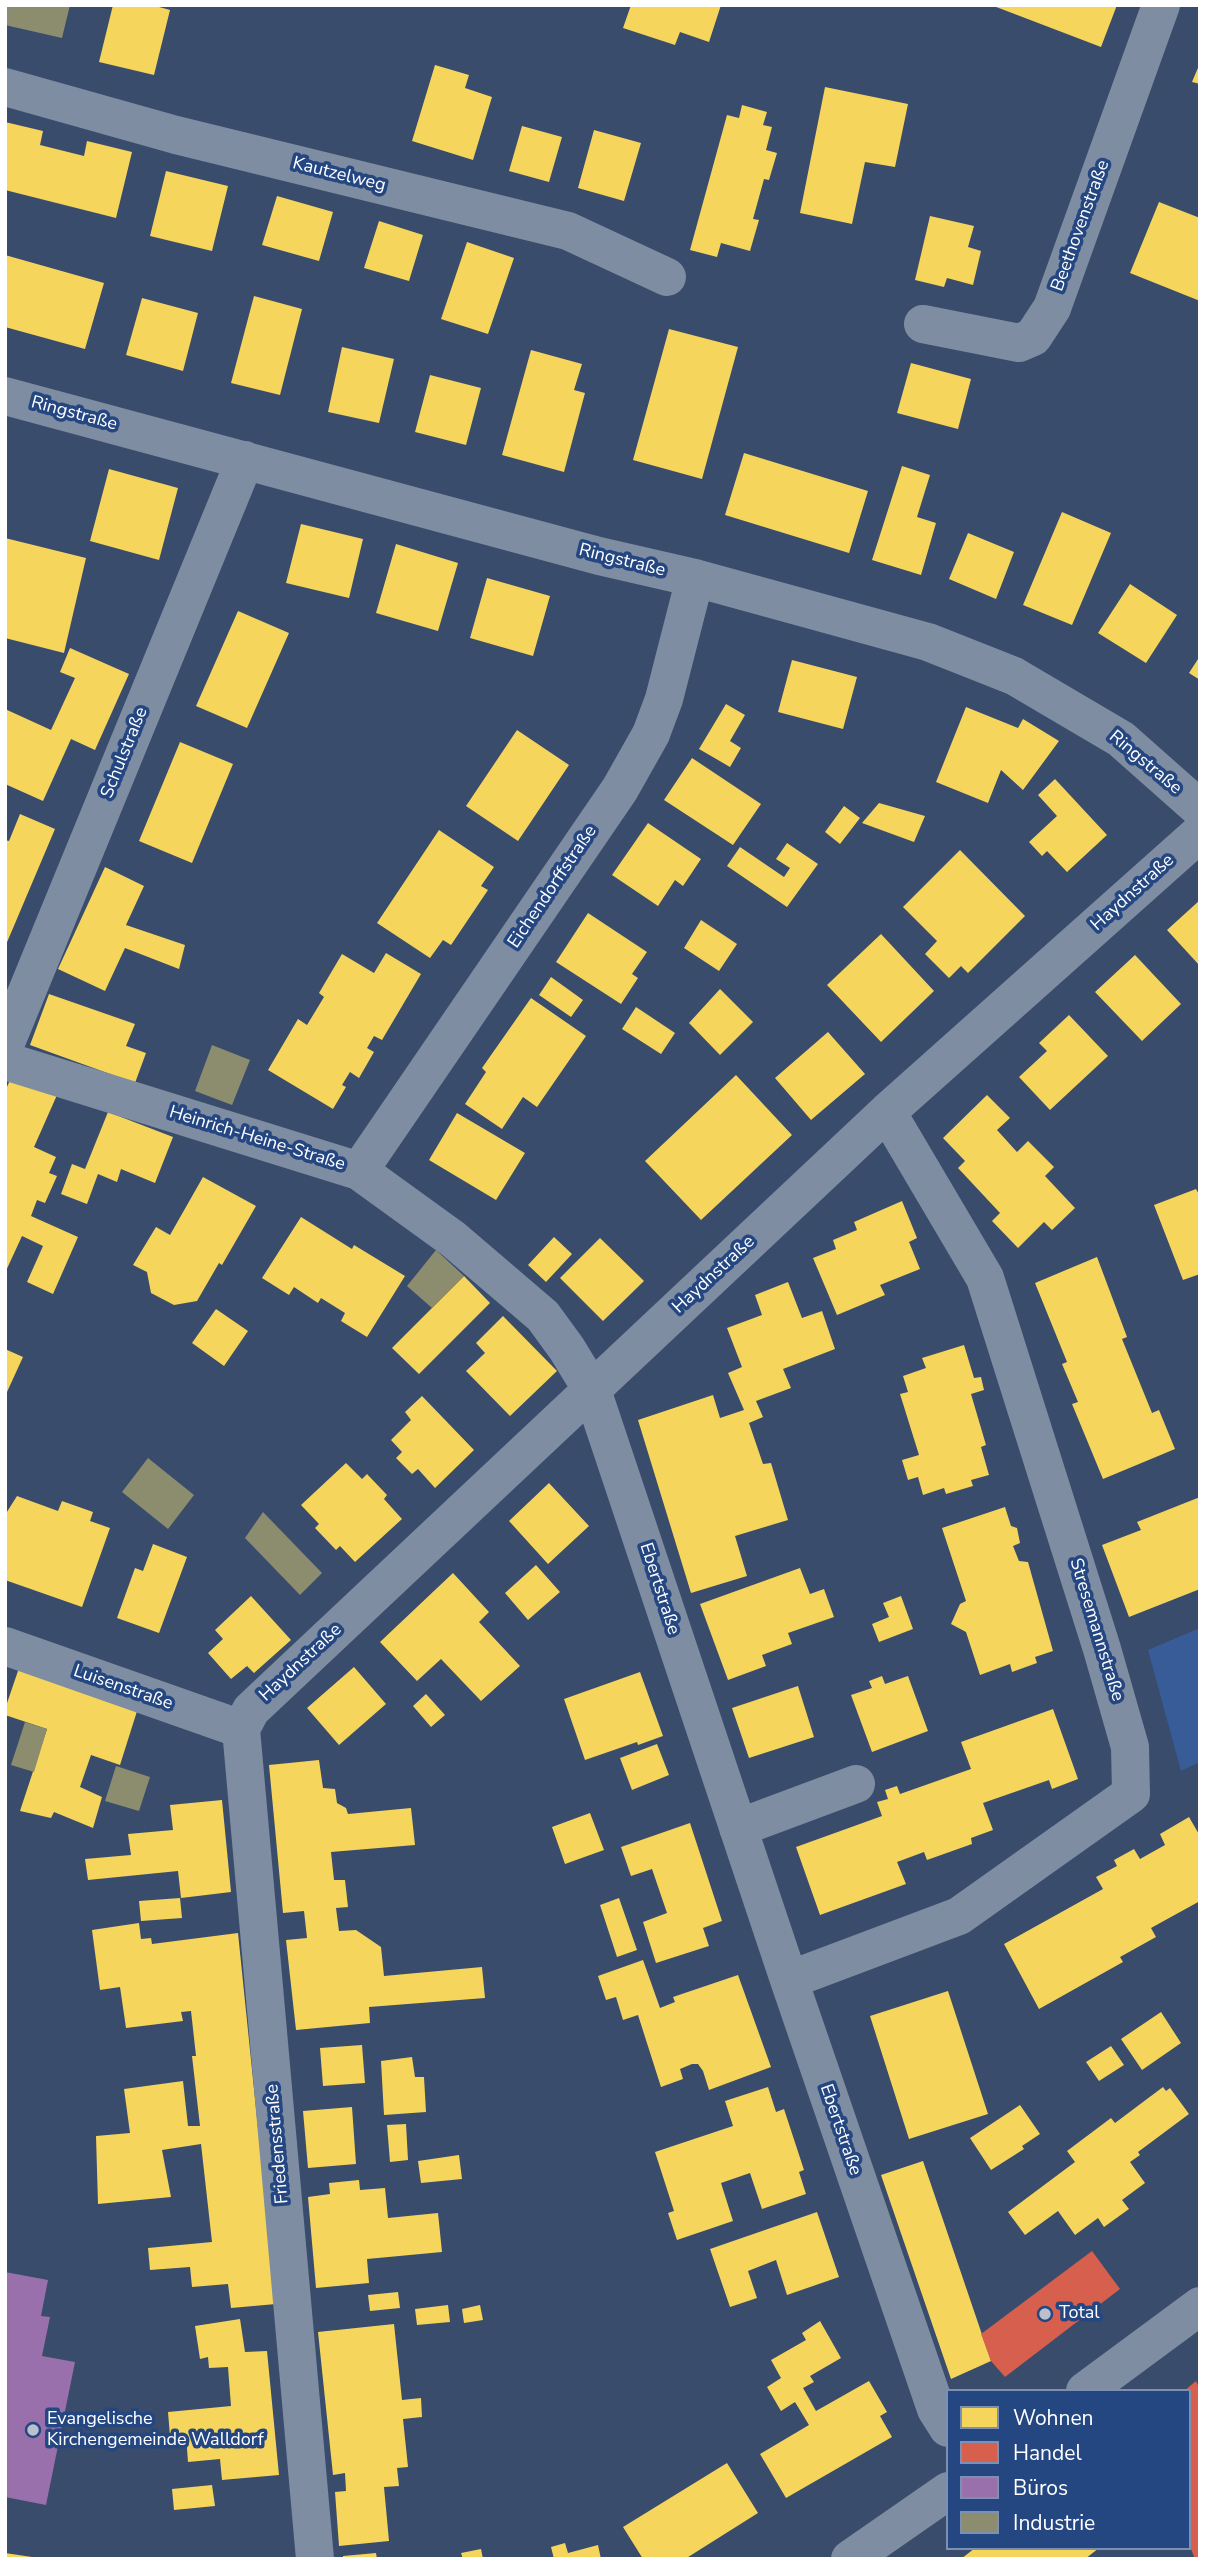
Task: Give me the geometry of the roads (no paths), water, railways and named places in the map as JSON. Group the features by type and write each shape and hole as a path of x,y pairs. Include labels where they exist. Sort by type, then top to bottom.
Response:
{"street":[{"name":"Beethovenstraße","path":"923,324 1019,343 1033,337 1052,308 1161,5"},
{"name":"Kautzelweg","path":"5,87 176,135 568,231 667,277"},
{"name":"Ringstraße","path":"5,396 928,642 1014,677 1121,739 1200,809"},
{"name":"Schulstraße","path":"5,1045 245,460"},
{"name":"Eichendorffstraße","path":"359,1171 620,789 652,734 664,699 695,578"},
{"name":"Haydnstraße","path":"241,1729 251,1710 887,1112 1200,832"},
{"name":"Heinrich-Heine-Straße","path":"5,1061 359,1171 453,1239 543,1316 592,1390"},
{"name":"Stresemannstraße","path":"789,1980 959,1916 1131,1794 1130,1747 1102,1649 985,1278 887,1112"},
{"name":"Ebertstraße","path":"592,1390 789,1980 936,2409 946,2425"},
{"name":"Luisenstraße","path":"5,1646 241,1729"},
{"name":"Friedensstraße","path":"241,1729 315,2559"},
{"path":"738,1828 856,1784"},
{"path":"1088,2389 1200,2306"},
{"path":"850,2559 946,2492"}],"place":[{"name":"Total","path":"1045,2314"},
{"name":"Evangelische Kirchengemeinde Walldorf","path":"33,2430"}]}
